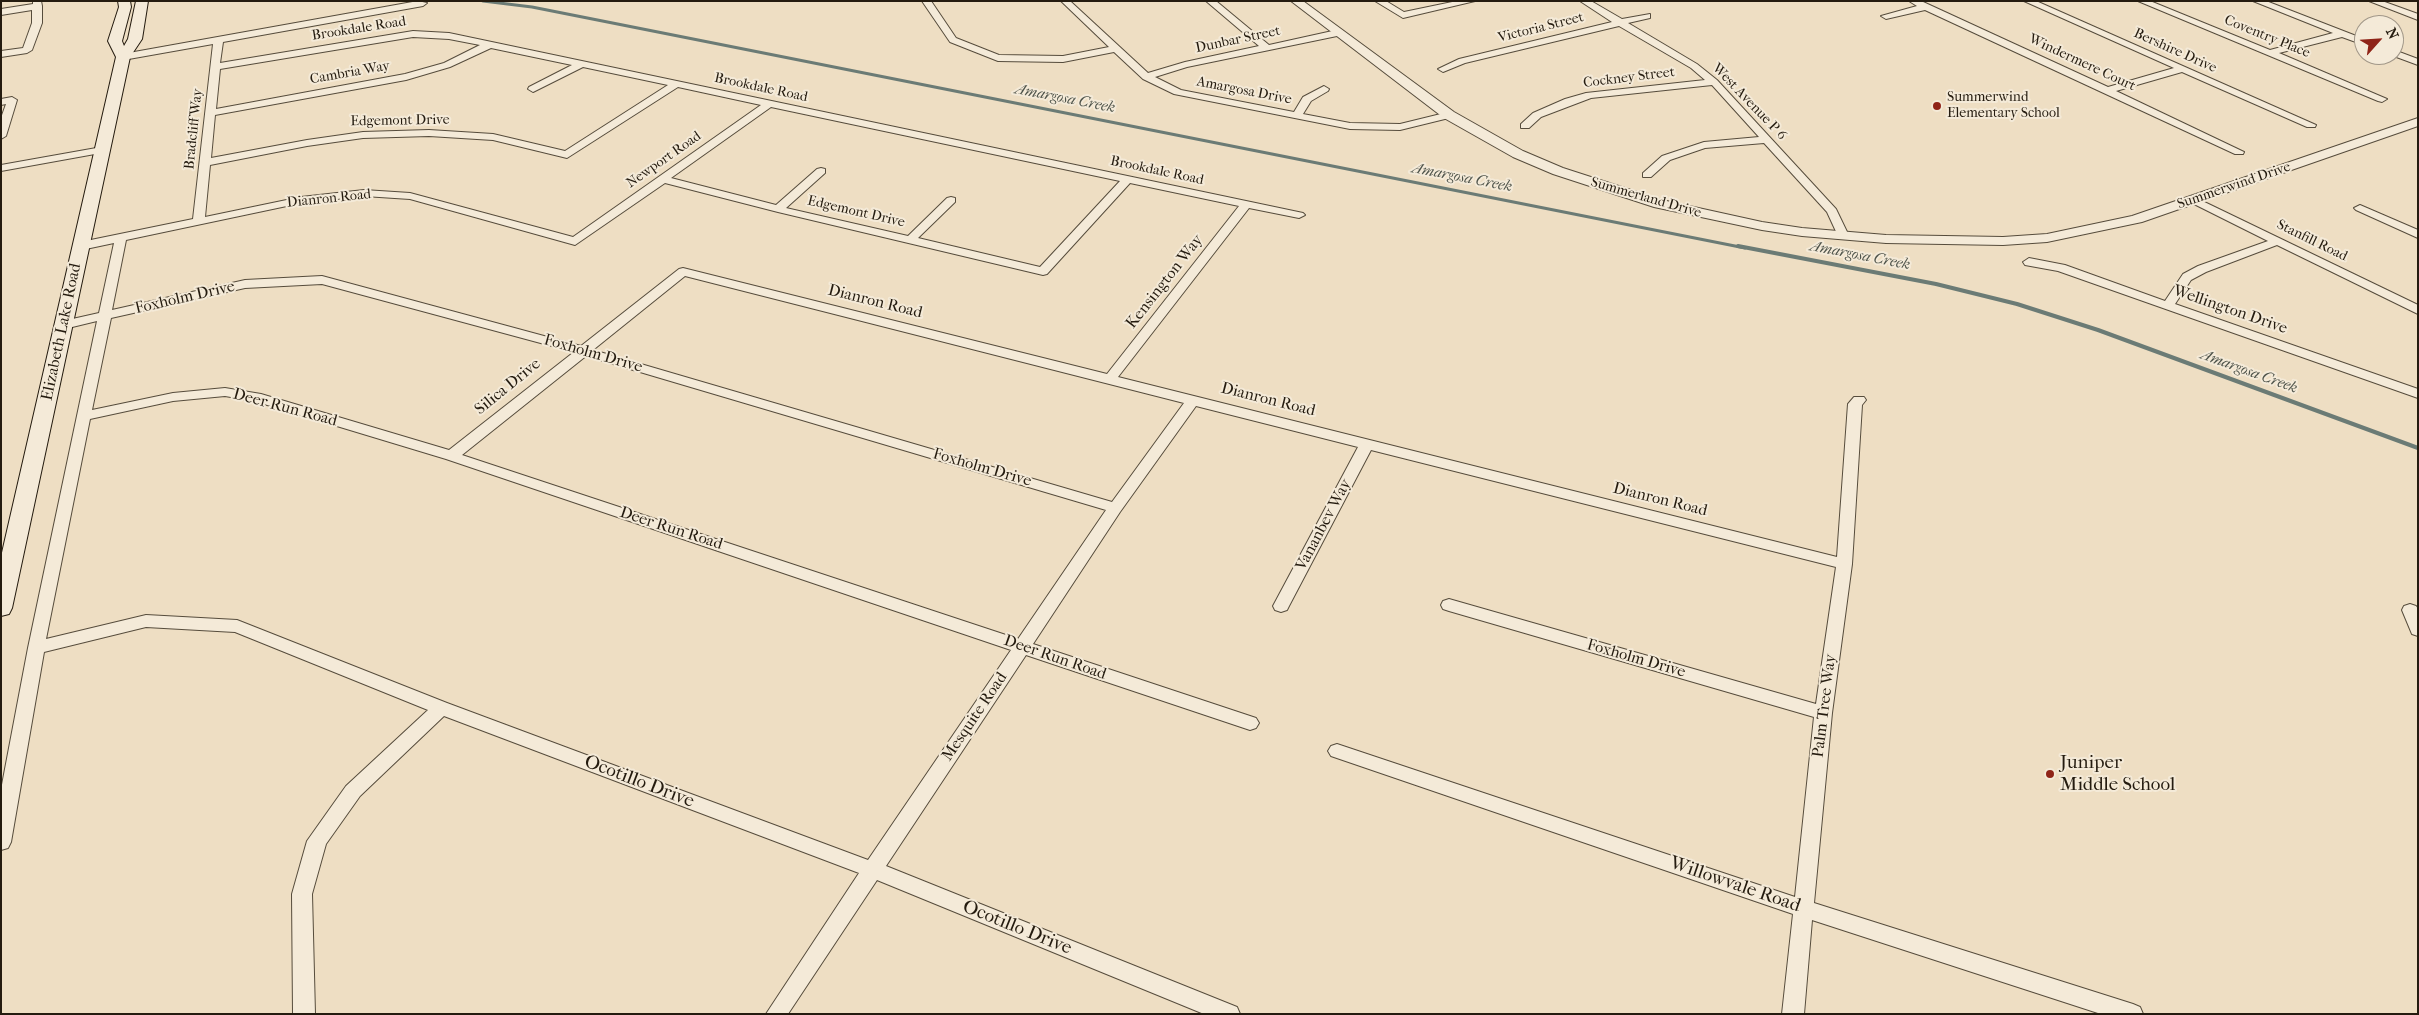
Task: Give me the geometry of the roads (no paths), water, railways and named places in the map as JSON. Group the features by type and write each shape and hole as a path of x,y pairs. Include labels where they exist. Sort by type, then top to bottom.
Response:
{"main road":[{"name":"Elizabeth Lake Road","path":"123,57 115,42 125,7 124,1"},
{"name":"Elizabeth Lake Road","path":"1,608 10,536 64,325 123,57 135,38 142,1"}],"street":[{"path":"926,1 953,40 972,50 998,58 1063,59 1114,49"},
{"name":"Amargosa Drive","path":"1065,1 1146,77 1178,92 1374,128 1423,123 1449,115"},
{"path":"1210,1 1267,48"},
{"name":"Summerland Drive","path":"1296,1 1449,115 1518,154 1558,171 1642,199 1762,226 1843,236 1886,239 2003,241 2047,238"},
{"path":"1379,1 1403,15 1471,1"},
{"name":"West Avenue P 6","path":"1584,1 1694,66 1714,82 1832,212 1843,236"},
{"name":"Windermere Court","path":"1913,1 2239,152"},
{"name":"Bershire Drive","path":"2028,1 2312,125"},
{"name":"Coventry Place","path":"2142,1 2382,99"},
{"path":"2257,1 2354,38"},
{"path":"2373,1 2418,17"},
{"path":"123,57 423,3"},
{"path":"2040,6 2053,3"},
{"path":"1,12 37,4 37,23 27,50 1,54"},
{"path":"1886,16 1925,7"},
{"name":"Victoria Street","path":"1442,68 1462,61 1647,16"},
{"name":"Dunbar Street","path":"1146,77 1185,65 1337,33"},
{"name":"Brookdale Road","path":"215,66 413,34 449,36 1299,215"},
{"path":"2269,53 2342,34"},
{"name":"Bradcliff Way","path":"199,221 218,41"},
{"name":"Cambria Way","path":"210,113 406,77 447,65 491,44"},
{"path":"2404,57 2418,62"},
{"path":"533,88 581,64"},
{"path":"2106,91 2182,69"},
{"name":"Cockney Street","path":"1525,126 1537,116 1569,101 1590,95 1714,82"},
{"name":"Edgemont Drive","path":"204,163 363,134 429,133 493,137 567,155 676,84"},
{"path":"1296,115 1307,99 1324,89"},
{"path":"1,136 6,101"},
{"name":"Newport Road","path":"575,241 770,103"},
{"name":"Summerwind Drive","path":"2047,238 2137,219 2418,122"},
{"path":"1646,175 1666,158 1704,145 1766,140"},
{"path":"1,168 102,150"},
{"path":"778,210 821,171"},
{"name":"Edgemont Drive","path":"663,179 778,210 1043,271 1127,180"},
{"name":"Dianron Road","path":"81,246 301,200 364,192 410,196 575,241"},
{"path":"910,240 951,200"},
{"name":"Stanfill Road","path":"2194,200 2418,310"},
{"name":"Kensington Way","path":"1110,379 1246,204"},
{"path":"2360,208 2418,235"},
{"path":"1,842 36,648 121,237"},
{"path":"2168,306 2187,277 2202,269 2278,241"},
{"name":"Wellington Drive","path":"2030,262 2061,268 2418,394"},
{"name":"Dianron Road","path":"683,272 1844,564"},
{"name":"Silica Drive","path":"451,456 581,350 683,272"},
{"name":"Foxholm Drive","path":"64,325 245,284 322,280 581,350 1115,508"},
{"name":"Deer Run Road","path":"84,416 173,397 225,392 256,397 451,456 1250,723"},
{"name":"Mesquite Road","path":"776,1014 1115,508 1194,399"},
{"name":"Palm Tree Way","path":"1793,1014 1802,908 1823,713 1844,564 1856,404 1860,400"},
{"name":"Vananbev Way","path":"1281,606 1367,443"},
{"name":"Foxholm Drive","path":"1449,605 1823,713"},
{"path":"2410,610 2418,630"},
{"name":"Ocotillo Drive","path":"36,648 146,621 237,626 441,708 873,870 1230,1014"},
{"path":"304,1014 302,894 317,841 353,791 441,708"},
{"name":"Willowvale Road","path":"1337,751 1802,908 2133,1014"}],"waterway":[{"name":"Amargosa Creek","path":"483,1 532,7 1745,248"},
{"name":"Amargosa Creek","path":"1738,246 1936,284 2017,304 2098,330 2418,448"}],"place":[{"name":"Summerwind Elementary School","path":"1937,106"},
{"name":"Juniper Middle School","path":"2050,774"}]}
